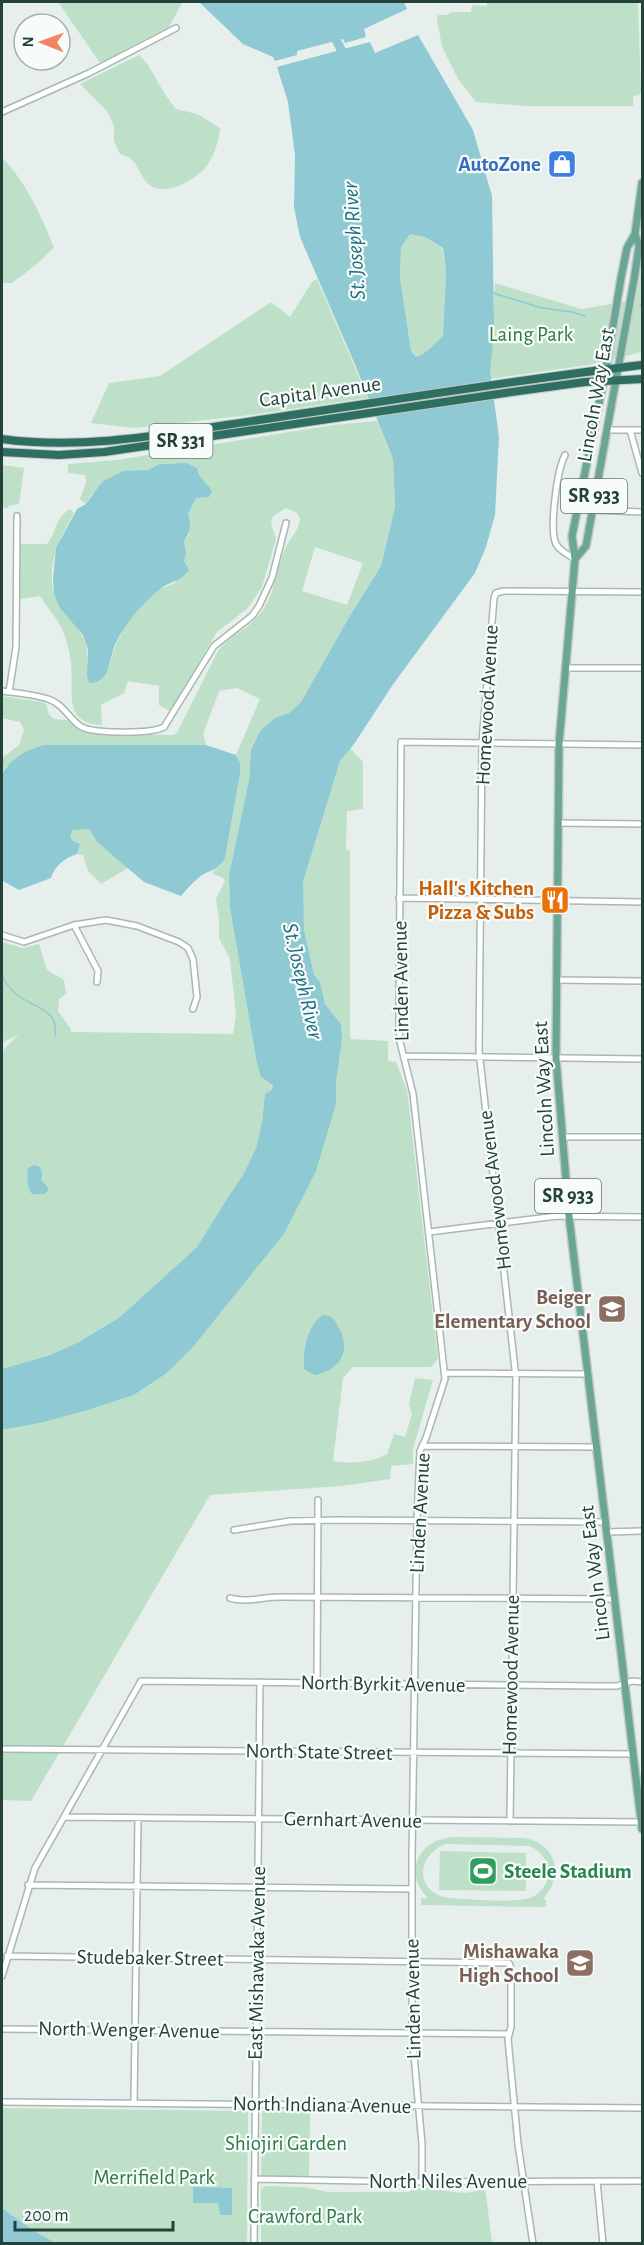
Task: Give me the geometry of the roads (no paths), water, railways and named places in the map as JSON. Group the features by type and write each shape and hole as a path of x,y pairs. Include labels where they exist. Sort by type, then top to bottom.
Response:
{"highway":[{"name":"Capital Avenue","path":"2,439 59,443 122,439 502,383 642,365"},
{"name":"Capital Avenue","path":"2,452 59,455 104,452 585,382 642,379"}],"main road":[{"name":"Lincoln Way East","path":"642,183 635,234 627,248 606,369 572,536 575,559 559,744 556,980 556,1058 569,1216 640,1793 642,1826"},
{"name":"Lincoln Way East","path":"575,559 586,546 639,246 635,234"}],"street":[{"path":"2,112 89,73 176,28"},
{"path":"606,430 642,430"},
{"path":"630,430 642,473"},
{"path":"565,454 558,474 554,536 560,550 575,559"},
{"path":"592,510 642,512"},
{"path":"9,692 16,646 17,516"},
{"path":"2,691 49,699 62,707 78,724 90,729 150,731 164,727 214,646 252,616 260,606 272,578 286,523"},
{"name":"Homewood Avenue","path":"510,1821 516,1373 479,1057 482,743 494,598 499,591 571,591"},
{"path":"571,591 642,592"},
{"path":"565,668 642,668"},
{"name":"Linden Avenue","path":"422,2182 422,2144 412,2033 412,1821 417,1520 419,1455 445,1382 445,1373 413,1094 399,1022 401,742 482,743"},
{"path":"482,743 642,745"},
{"path":"558,823 642,824"},
{"path":"399,898 642,902"},
{"path":"2,935 24,942 74,925 106,920 128,923 185,945 193,959 197,997 193,1009"},
{"path":"74,925 98,971 97,982"},
{"path":"556,980 642,981"},
{"path":"404,1056 642,1059"},
{"path":"562,1137 642,1137"},
{"path":"429,1233 569,1216 642,1216"},
{"path":"445,1373 588,1374"},
{"path":"422,1446 597,1447"},
{"path":"317,1683 318,1500"},
{"path":"234,1530 290,1521 318,1520 606,1522"},
{"path":"607,1532 642,1531"},
{"path":"230,1598 243,1601 265,1597 615,1599"},
{"name":"North Byrkit Avenue","path":"100,1751 141,1681 617,1686 642,1682"},
{"name":"East Mishawaka Avenue","path":"254,2244 260,1682"},
{"name":"North State Street","path":"4,1749 634,1754"},
{"path":"2,1976 34,1868 100,1751"},
{"name":"Gernhart Avenue","path":"64,1817 510,1821 642,1826"},
{"path":"134,2103 138,1818"},
{"path":"28,1885 412,1889"},
{"name":"Studebaker Street","path":"7,1956 509,1963 511,1968 509,2034"},
{"name":"North Wenger Avenue","path":"2,2029 509,2034"},
{"path":"509,2034 514,2106 533,2244"},
{"name":"North Indiana Avenue","path":"2,2102 642,2108"},
{"name":"North Niles Avenue","path":"254,2179 422,2182 642,2181"},
{"path":"597,2181 603,2244"}],"water":[{"path":"199,2 404,2 407,9 364,29 366,37 345,43 343,39 297,51 297,55 275,61 273,57 243,44"},
{"path":"418,35 473,130 492,196 494,331 490,371 499,437 495,515 486,547 475,573 340,761 303,882 304,929 314,975 320,982 325,1004 341,1024 342,1039 336,1083 336,1104 316,1171 284,1234 193,1347 167,1373 134,1395 40,1423 2,1430 2,1369 50,1355 79,1342 120,1317 197,1247 243,1175 256,1148 265,1094 272,1090 273,1085 261,1077 257,1064 230,908 229,875 249,780 251,750 261,730 275,718 289,713 301,702 381,566 395,507 393,459 300,237 294,207 295,155 288,102 277,67 370,42 375,53","holes":["410,234 425,237 443,248 446,273 443,336 427,351 416,357 411,351 400,277 401,247"]},
{"path":"187,463 198,469 212,491 209,497 196,498 188,514 190,528 184,541 186,553 184,561 189,570 182,577 162,588 141,607 117,641 106,674 100,680 89,683 88,650 83,635 60,608 54,594 56,548 77,509 86,504 102,482 123,471 148,470 159,464"},
{"path":"44,745 206,745 236,755 240,763 240,774 225,858 217,868 199,877 181,896 144,882 97,842 89,829 73,830 70,835 72,840 80,844 77,854 61,863 51,878 19,890 3,881 2,775 5,769 20,756"},
{"path":"34,1165 40,1167 41,1180 49,1189 45,1194 32,1194 29,1188 28,1168"},
{"path":"323,1315 332,1318 340,1330 343,1338 343,1353 336,1365 323,1373 314,1375 304,1369 305,1347 313,1325"},
{"path":"193,2187 232,2188 232,2215 220,2215 218,2203 193,2203"},
{"path":"2,2208 34,2231 56,2243 2,2243"}],"waterway":[{"name":"St. Joseph River","path":"332,32 346,59"},
{"path":"493,293 542,308 585,316"},
{"path":"2,976 17,995 49,1014 55,1027 55,1036"}],"place":[{"name":"AutoZone","path":"562,164"},
{"name":"Hall's Kitchen Pizza & Subs","path":"555,900"},
{"name":"Beiger Elementary School","path":"612,1309"},
{"name":"Steele Stadium","path":"483,1871"},
{"name":"Mishawaka High School","path":"580,1963"}],"park label":[{"name":"Laing Park","path":"531,334"},
{"name":"Shiojiri Garden","path":"286,2143"},
{"name":"Merrifield Park","path":"154,2177"},
{"name":"Crawford Park","path":"305,2216"}]}
